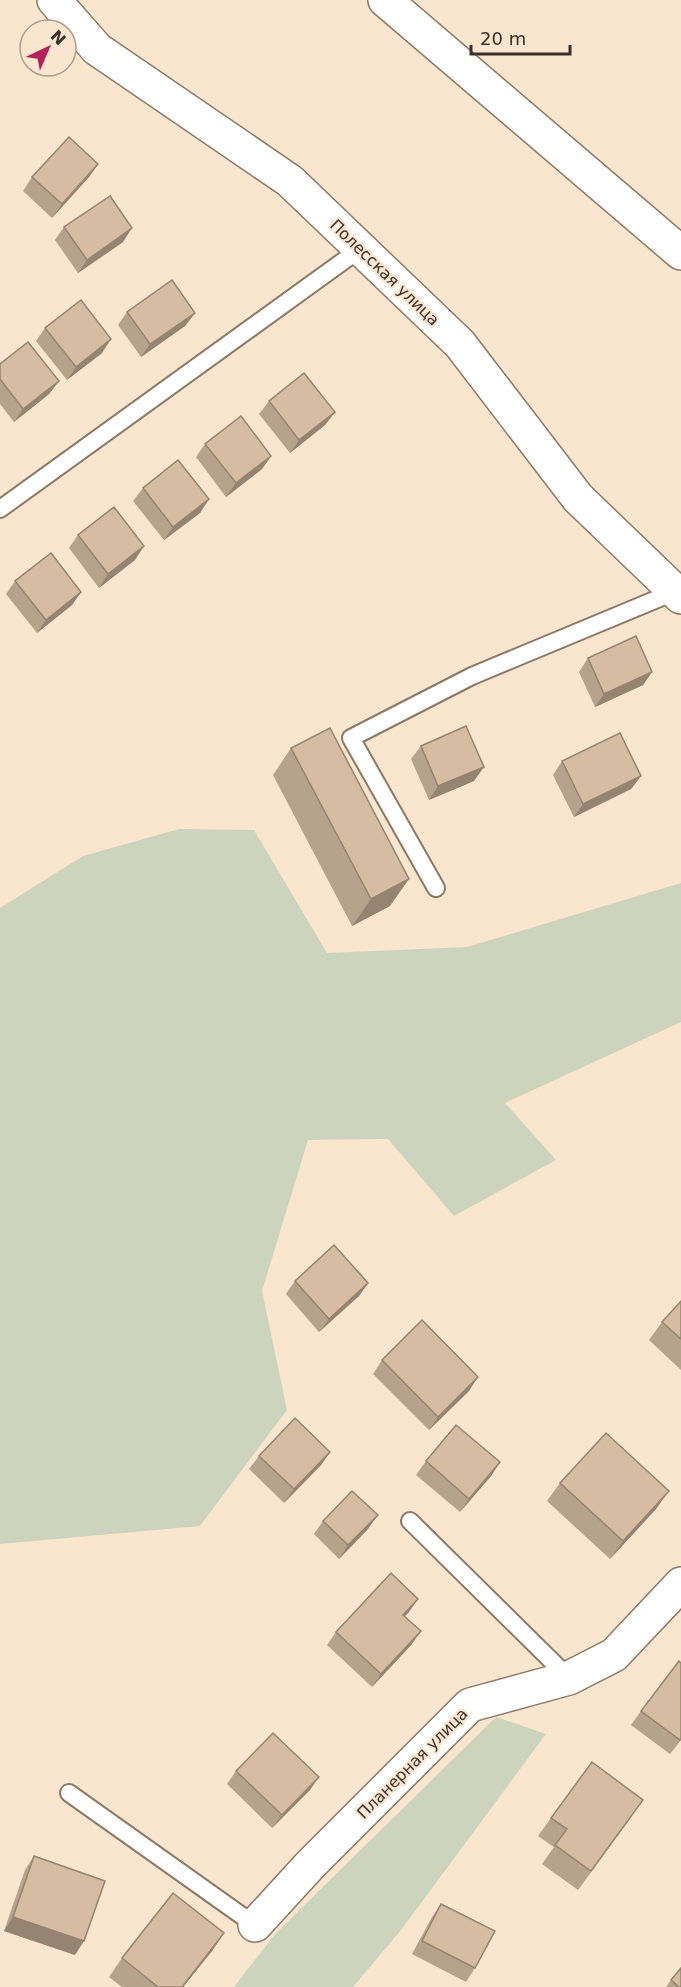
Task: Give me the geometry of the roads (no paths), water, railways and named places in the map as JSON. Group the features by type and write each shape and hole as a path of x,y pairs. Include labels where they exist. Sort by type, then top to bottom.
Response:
{"street":[{"name":"Полесская улица","path":"54,0 97,49 290,181 460,344 578,498 677,595"},
{"path":"385,0 681,253"},
{"name":"Планерная улица","path":"255,1924 310,1864 470,1705 568,1678 615,1655 681,1584"}],"lane":[{"path":"0,509 360,249"},
{"path":"436,888 351,738 472,676 677,595"},
{"path":"410,1521 568,1678"},
{"path":"69,1793 255,1924"}]}
